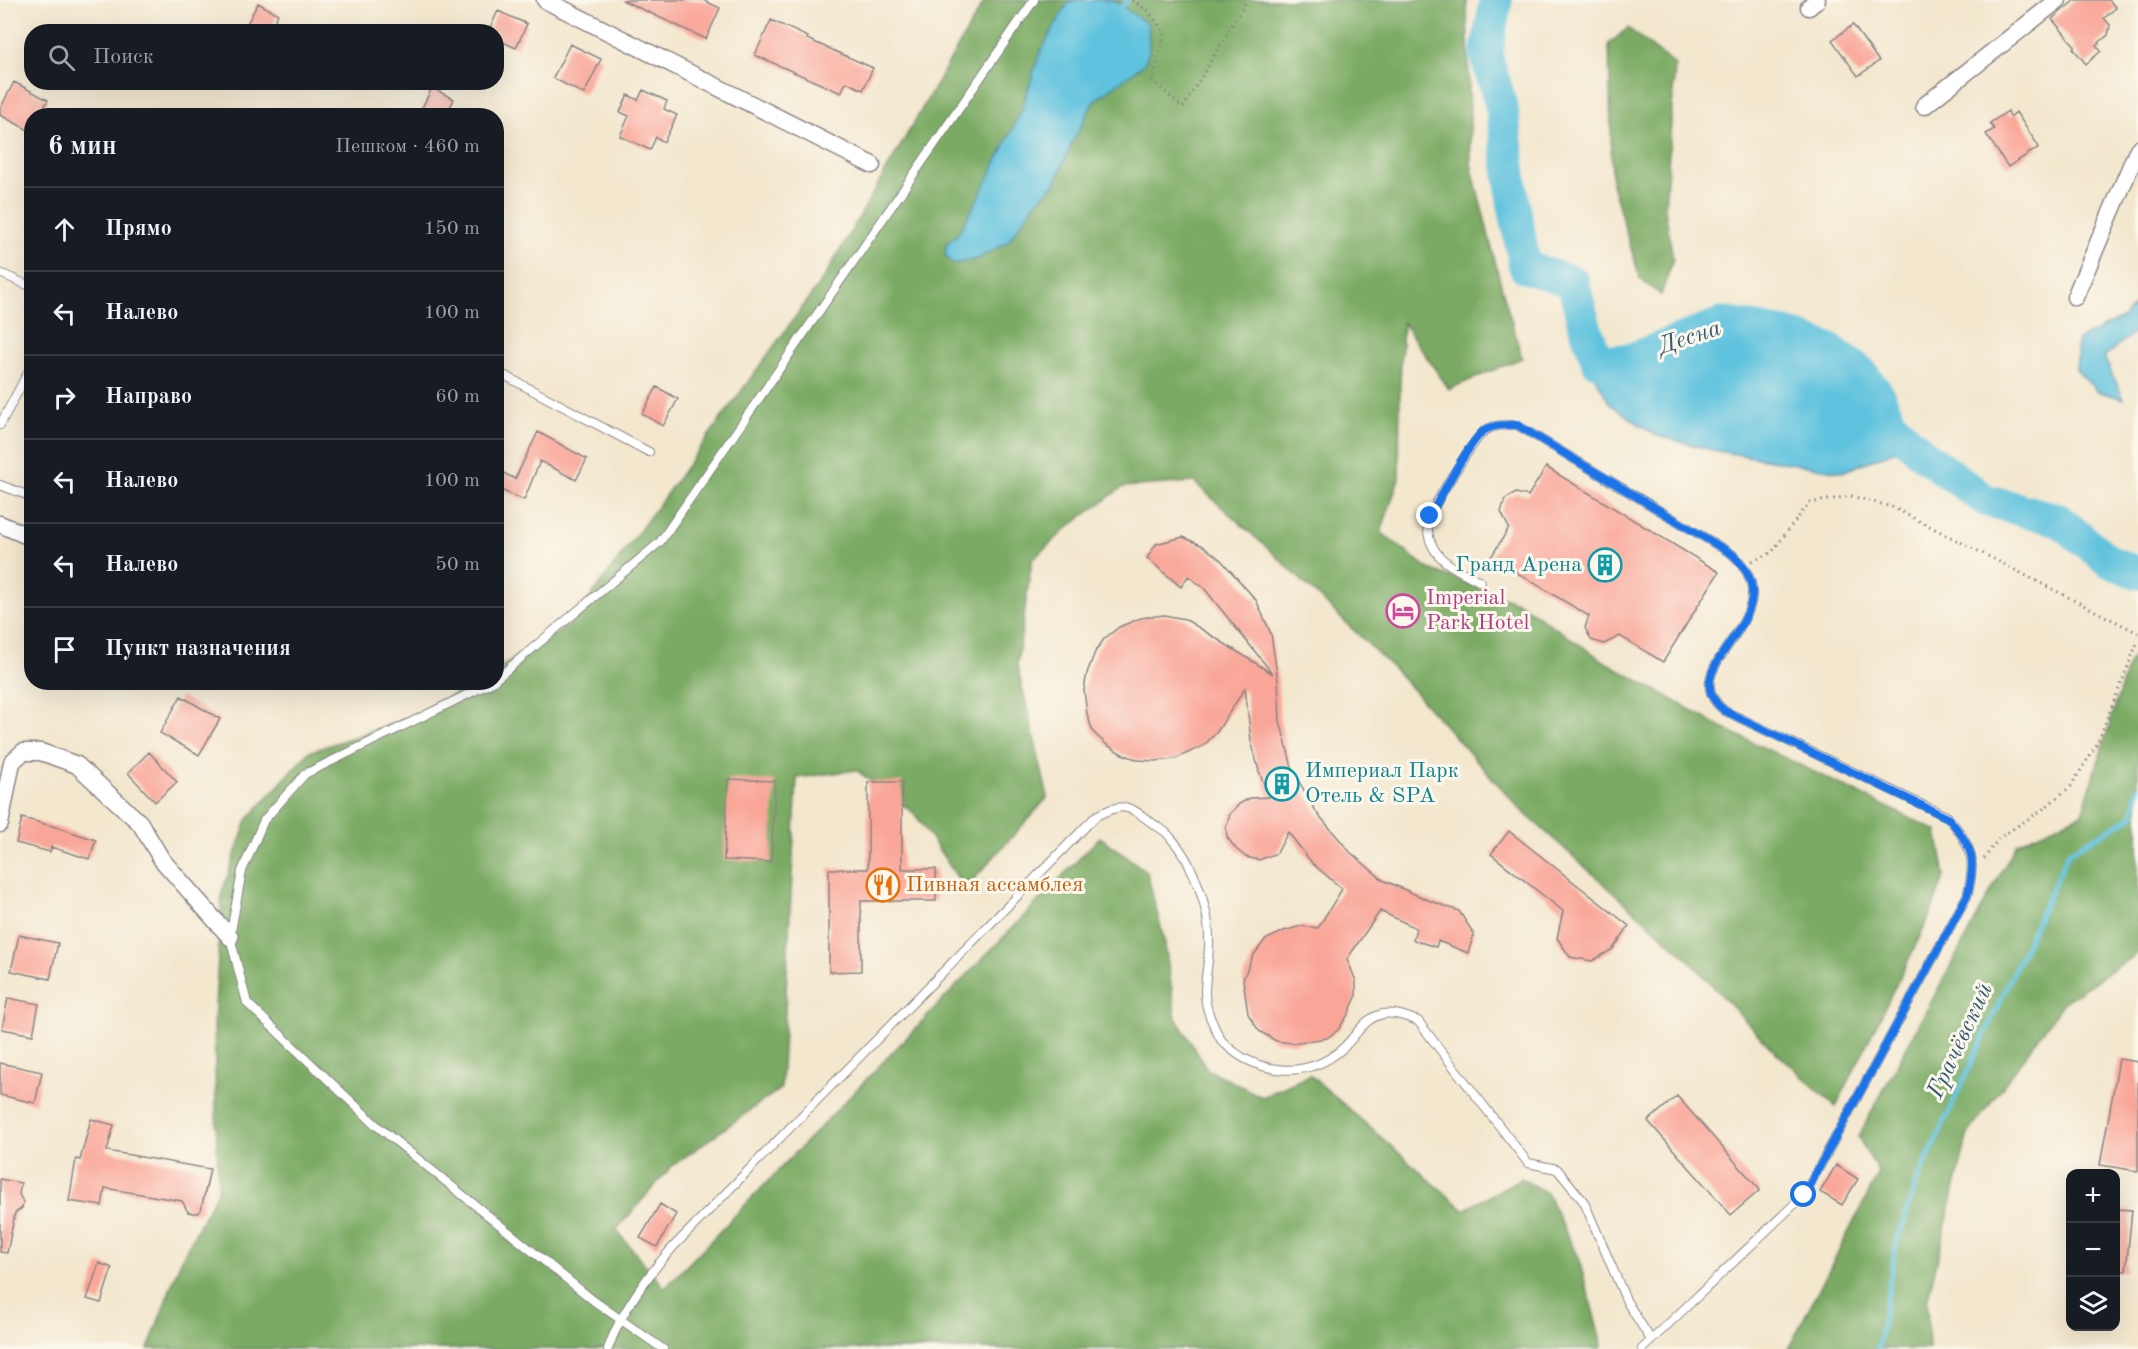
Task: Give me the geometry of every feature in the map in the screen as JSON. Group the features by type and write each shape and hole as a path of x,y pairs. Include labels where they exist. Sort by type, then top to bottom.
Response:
{"street":[{"path":"545,0 873,165"},
{"path":"1924,106 2058,0"},
{"path":"2075,297 2138,149"},
{"path":"0,524 24,534"},
{"path":"0,824 12,762 22,752 41,752 77,765 140,823 162,860 230,937"}],"lane":[{"path":"504,673 660,542 1034,0"},
{"path":"0,273 24,284"},
{"path":"504,375 649,452"},
{"path":"0,425 24,379"},
{"path":"1481,582 1443,561 1433,548 1428,534 1430,516 1474,441 1485,430 1502,424 1517,425 1732,554 1743,564 1753,592 1751,609 1715,666 1710,680 1710,693 1715,703 1725,711 1948,818 1965,838 1972,857 1972,876 1967,896 1804,1195 1642,1349"},
{"path":"0,484 24,494"},
{"path":"477,690 305,774 264,820 242,871 230,937 247,1003 377,1126 594,1301 663,1349"},
{"path":"608,1349 620,1320 656,1265 1095,816 1112,807 1132,807 1170,837 1194,873 1207,913 1209,946 1204,987 1207,1011 1222,1041 1248,1062 1274,1070 1305,1069 1328,1061 1345,1047 1366,1021 1383,1014 1400,1014 1418,1022 1528,1162 1557,1169 1584,1202 1627,1302 1651,1340"}],"path":[{"path":"1132,0 1148,11 1165,33 1152,80 1183,108 1247,0"},
{"path":"1743,564 1771,553 1809,504 1851,496 1892,507 2138,633"},
{"path":"1972,876 1999,838 2042,810 2071,786 2097,744 2138,641"}],"green space":[{"path":"985,0 1467,0 1471,164 1522,358 1449,389 1403,323 1399,478 1381,532 1427,568 1519,603 1607,663 1723,728 1937,831 1945,876 1927,922 1836,1107 1768,1045 1687,958 1520,809 1394,669 1274,554 1194,482 1123,487 1071,525 1032,560 1017,665 1048,797 965,889 915,814 856,770 797,778 781,1088 671,1167 616,1230 665,1288 1100,837 1147,872 1165,944 1176,1018 1207,1069 1262,1097 1310,1075 1464,1210 1521,1178 1547,1193 1579,1260 1602,1344 1601,1349 148,1349 181,1260 218,1190 214,1024 222,892 247,820 309,752 419,715 461,690 504,690 504,665 569,626 825,276"},
{"path":"1628,28 1675,65 1665,209 1673,259 1661,295 1640,279 1612,184 1609,44"},
{"path":"2138,651 2138,953 2065,1001 1968,1134 1927,1302 1929,1349 1788,1349 1879,1173 1858,1137 2017,843 2082,814 2128,664"}],"water":[{"path":"1076,0 1112,0 1148,24 1149,51 1144,64 1094,101 1071,145 1055,184 1036,202 1008,242 977,259 953,264 945,255 947,243 958,234 1021,112 1040,52 1068,3"},
{"path":"2138,302 2138,329 2104,357 2124,399 2097,391 2076,370 2078,340 2122,318"},
{"path":"1723,323 1796,337 1814,343 1846,360 1874,387 1912,444 1842,472 1712,450 1655,435 1610,404 1595,377 1598,362 1698,333"}],"building":[{"path":"622,0 703,0 720,8 706,39"},
{"path":"2075,0 2109,0 2116,8 2104,18 2110,25 2108,35 2096,45 2101,51 2086,64 2073,48 2075,46 2052,19"},
{"path":"258,3 278,14 273,24 247,24"},
{"path":"498,11 527,24 516,48 504,43 504,24 492,24"},
{"path":"771,20 808,37 807,39 873,68 863,90 846,82 841,93 755,55"},
{"path":"1853,25 1879,61 1858,76 1832,40"},
{"path":"570,44 601,59 584,94 553,78"},
{"path":"14,82 24,87 24,90 29,90 48,100 44,108 24,108 24,128 0,115 0,109"},
{"path":"431,90 436,90 454,99 450,108 422,108"},
{"path":"643,90 667,101 664,109 677,115 664,142 656,137 650,150 620,136 629,116 620,112 628,95 638,100"},
{"path":"2008,111 2010,117 2016,112 2039,147 2008,167 1986,134 1994,129 1990,123"},
{"path":"657,387 678,399 663,426 642,414"},
{"path":"538,432 587,459 576,480 540,461 524,500 504,491 504,473 515,479"},
{"name":"Гранд Арена","path":"1546,467 1719,572 1663,662 1620,636 1604,644 1591,640 1585,628 1589,616 1491,557 1509,528 1501,512 1505,499 1516,493 1528,496"},
{"name":"Империал Парк Отель & SPA","path":"1183,537 1203,546 1221,560 1256,600 1271,634 1278,681 1280,721 1293,771 1317,813 1350,852 1383,880 1459,911 1474,934 1468,953 1438,941 1436,947 1413,940 1416,928 1380,911 1347,959 1356,981 1356,997 1338,1030 1327,1038 1292,1043 1276,1041 1259,1031 1248,1014 1243,979 1253,956 1265,940 1301,926 1318,928 1342,889 1312,863 1288,832 1277,853 1259,860 1246,857 1227,837 1226,827 1230,814 1239,804 1250,798 1269,797 1251,741 1245,688 1217,732 1203,746 1175,759 1139,760 1122,754 1107,745 1093,732 1087,714 1084,690 1087,673 1095,652 1104,639 1119,627 1141,618 1164,615 1185,619 1273,674 1204,588 1188,576 1181,587 1147,558 1156,544"},
{"path":"181,696 220,719 199,755 160,733"},
{"path":"149,752 177,782 155,802 128,773"},
{"path":"728,779 775,781 771,862 724,860"},
{"name":"Пивная ассамблея","path":"868,782 902,782 902,869 936,869 936,901 861,901 861,971 829,972 829,869 868,869"},
{"path":"22,818 96,840 89,859 51,847 50,852 16,843"},
{"path":"1509,831 1629,926 1613,949 1592,961 1570,957 1557,938 1563,911 1491,854"},
{"path":"19,935 58,943 50,979 11,971"},
{"path":"8,998 39,1004 33,1035 2,1029"},
{"path":"2119,1059 2138,1062 2138,1171 2100,1165"},
{"path":"0,1063 42,1072 35,1103 0,1095"},
{"path":"1677,1096 1760,1190 1731,1215 1648,1121"},
{"path":"91,1119 114,1125 107,1151 210,1169 201,1210 198,1213 188,1212 182,1201 105,1188 102,1206 69,1201 76,1159 80,1160"},
{"path":"1836,1165 1858,1179 1842,1205 1820,1192"},
{"path":"0,1179 21,1183 19,1194 23,1202 22,1208 15,1213 7,1253 0,1252"},
{"path":"660,1204 676,1214 657,1247 640,1238"},
{"path":"2120,1209 2132,1210 2126,1271 2120,1271"},
{"path":"99,1263 112,1268 101,1303 87,1299"}],"waterway":[{"path":"1121,7 1128,0"},
{"name":"Десна","path":"1496,0 1486,55 1502,108 1513,200 1525,267 1573,282 1584,324 1598,362 1629,360 1723,323 1786,334 1827,348 1861,372 1877,393 1892,425 1925,456 1985,500 2059,520 2110,562 2138,573"},
{"name":"Грачёвский","path":"1878,1349 1896,1245 1916,1183 2069,852 2133,816 2138,788"}],"place":[{"name":"Гранд Арена","path":"1605,565"},
{"name":"Imperial Park Hotel","path":"1403,611"},
{"name":"Империал Парк Отель & SPA","path":"1282,784"},
{"name":"Пивная ассамблея","path":"883,885"}],"route":[{"path":"1430,516 1474,441 1485,430 1502,424 1517,425 1732,554 1747,571 1753,592 1751,609 1715,666 1710,680 1710,693 1715,703 1725,711 1948,818 1965,838 1972,857 1972,876 1967,896 1804,1195"}]}
